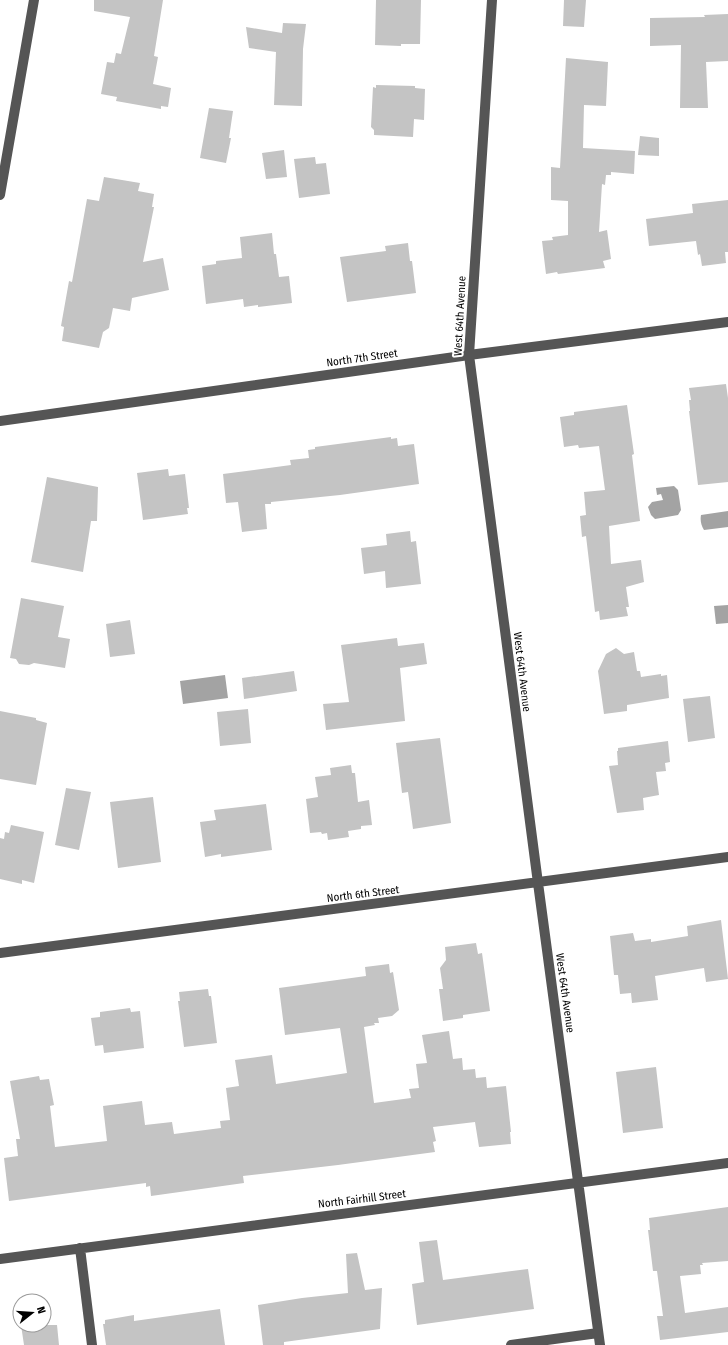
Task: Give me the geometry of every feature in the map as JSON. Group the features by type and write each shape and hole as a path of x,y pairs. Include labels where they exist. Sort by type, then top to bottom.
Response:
{"street":[{"path":"0,195 34,0"},
{"name":"West 64th Avenue","path":"492,0 469,355 600,1345"},
{"name":"North 7th Street","path":"0,421 469,355 728,322"},
{"name":"North 6th Street","path":"0,953 728,857"},
{"name":"North Fairhill Street","path":"0,1259 728,1163"},
{"path":"80,1248 92,1345"},
{"path":"511,1345 598,1333"}],"shaded area":[{"path":"674,486 678,490 681,510 678,515 655,519 651,515 648,507 652,502 663,500 661,494 657,495 656,488"},
{"path":"728,511 728,527 704,530 701,522 701,515"},
{"path":"728,605 728,623 716,624 714,606"},
{"path":"225,675 228,698 183,704 180,681"}],"building":[{"path":"94,0 163,0 154,56 158,57 153,84 171,88 168,107 161,106 161,109 116,101 117,97 101,94 107,62 114,63 116,53 121,54 130,17 94,11"},
{"path":"376,0 421,0 420,44 401,44 401,46 375,45"},
{"path":"564,0 586,0 584,27 563,26"},
{"path":"728,14 728,61 706,62 708,108 680,108 681,45 650,46 650,18 705,17 704,15"},
{"path":"283,23 306,24 303,49 302,106 274,105 276,52 249,48 246,27 282,33"},
{"path":"566,58 608,62 606,106 584,105 583,148 635,151 634,174 611,172 611,175 606,175 605,185 602,184 599,232 607,230 611,259 603,261 605,268 558,274 557,272 546,274 542,241 553,240 552,237 568,235 568,201 551,200 551,167 560,168"},
{"path":"376,85 415,86 415,88 425,89 424,120 414,119 413,137 374,135 374,130 371,127 373,87 376,88"},
{"path":"209,108 233,111 229,138 231,138 226,163 200,158"},
{"path":"640,136 659,138 659,156 638,155"},
{"path":"284,150 287,177 266,179 262,153"},
{"path":"315,157 316,164 326,163 330,194 299,198 294,159"},
{"path":"104,177 140,183 138,191 154,194 152,207 154,207 143,262 163,258 169,290 132,298 130,311 113,308 109,328 103,332 99,348 62,341 64,327 61,326 69,281 72,282 87,199 99,201"},
{"path":"728,200 728,252 725,252 726,263 702,266 700,254 698,255 696,241 649,246 646,219 693,213 692,204"},
{"path":"272,233 274,254 276,254 279,277 289,276 292,303 244,307 243,299 206,304 202,266 216,264 216,261 242,258 240,237"},
{"path":"408,243 416,293 347,302 340,257 386,251 385,246"},
{"path":"726,384 728,398 728,482 698,485 689,411 689,400 691,400 689,388"},
{"path":"627,405 634,454 632,455 640,521 609,526 611,564 641,560 644,582 626,587 629,607 626,607 628,616 600,620 599,611 595,612 586,536 582,537 580,516 586,515 584,492 605,490 599,446 579,448 578,445 564,447 560,417 574,415 574,412"},
{"path":"391,437 391,439 397,438 398,446 414,444 419,484 340,495 271,502 271,504 265,504 267,529 242,532 238,502 226,503 223,474 291,465 290,460 309,458 308,450 315,449 315,447"},
{"path":"168,469 169,476 185,474 189,508 187,508 188,514 143,520 137,473"},
{"path":"47,477 98,487 97,521 91,521 83,572 31,562"},
{"path":"410,531 411,542 416,541 421,584 386,588 385,571 364,574 361,548 387,545 386,534"},
{"path":"21,598 64,606 58,637 70,639 65,668 34,663 29,665 19,664 16,659 10,658"},
{"path":"130,620 135,654 110,657 106,624"},
{"path":"397,638 398,646 424,643 427,664 400,668 405,721 326,730 323,704 349,702 341,645"},
{"path":"616,648 624,654 634,652 637,671 640,671 641,677 661,674 661,676 667,675 669,698 627,705 627,711 604,714 598,671 606,654"},
{"path":"294,671 297,691 244,699 242,678"},
{"path":"710,696 715,738 688,742 683,699"},
{"path":"248,709 251,743 220,746 217,712"},
{"path":"0,711 36,718 36,720 47,723 36,785 0,779"},
{"path":"440,738 451,823 413,829 408,792 402,793 396,743"},
{"path":"668,741 670,762 665,763 666,771 656,772 659,795 643,798 644,810 617,813 609,766 618,765 618,748"},
{"path":"351,765 352,773 355,773 358,802 369,800 372,825 361,826 361,829 348,831 349,837 328,840 327,833 310,833 306,799 318,797 315,777 331,775 330,768"},
{"path":"66,788 91,792 79,850 55,845"},
{"path":"153,797 161,862 118,868 110,802"},
{"path":"266,804 272,850 221,857 221,854 205,857 200,822 216,820 214,810"},
{"path":"11,825 44,832 34,883 22,880 22,884 0,879 0,838 4,839 5,832 9,833"},
{"path":"721,920 728,979 706,982 704,968 655,976 658,1000 632,1003 631,993 620,994 618,975 614,975 610,936 633,933 635,941 651,939 651,942 688,936 687,926"},
{"path":"476,943 478,954 482,953 490,1011 463,1015 463,1018 443,1021 439,989 443,989 440,968 446,960 445,947"},
{"path":"389,964 390,973 393,972 399,1010 392,1016 378,1018 379,1023 374,1023 375,1025 364,1027 374,1103 411,1098 409,1089 419,1088 416,1064 427,1063 422,1035 449,1031 453,1059 462,1058 463,1070 475,1069 476,1078 486,1077 487,1088 506,1086 511,1144 479,1147 475,1122 433,1127 436,1141 433,1142 435,1152 243,1176 244,1183 151,1196 150,1186 146,1187 146,1183 9,1201 4,1158 18,1156 16,1139 20,1139 10,1081 39,1076 40,1080 49,1079 54,1105 50,1106 55,1147 107,1141 103,1106 142,1101 145,1125 172,1122 174,1134 221,1128 220,1121 230,1120 226,1088 239,1086 235,1060 272,1055 276,1084 347,1073 340,1028 285,1035 279,988 366,976 365,967"},
{"path":"208,989 209,996 211,996 217,1043 184,1047 178,1001 180,1001 179,992"},
{"path":"130,1008 131,1012 140,1011 144,1048 104,1053 103,1045 95,1046 91,1018 100,1017 100,1012"},
{"path":"656,1067 663,1128 623,1133 616,1072"},
{"path":"728,1207 728,1261 702,1263 703,1265 700,1265 701,1274 680,1276 685,1313 728,1307 728,1332 660,1340 657,1316 663,1316 657,1271 653,1271 648,1230 650,1230 649,1218"},
{"path":"437,1240 443,1280 528,1269 534,1309 417,1325 412,1284 424,1282 419,1242"},
{"path":"357,1253 365,1290 382,1288 380,1329 284,1342 284,1345 263,1345 258,1305 348,1293 346,1254"},
{"path":"220,1309 225,1345 106,1345 103,1324 105,1324 105,1320 134,1315 134,1321"},
{"path":"52,1325 57,1325 59,1345 24,1345 22,1333 52,1333"}]}
